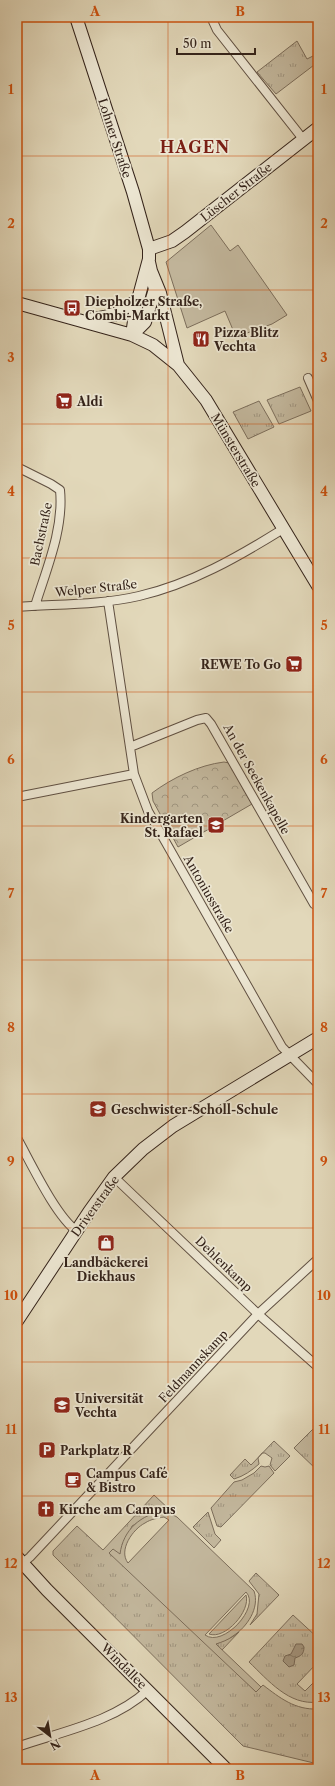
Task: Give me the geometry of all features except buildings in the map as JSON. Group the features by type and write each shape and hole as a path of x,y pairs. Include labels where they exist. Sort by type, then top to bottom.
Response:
{"main road":[{"name":"Lohner Straße","path":"76,17 133,192 178,365"},
{"name":"Lüscher Straße","path":"150,260 172,241 318,128"},
{"path":"132,335 138,300 150,260"},
{"path":"132,335 145,322 152,303 155,289 150,260"},
{"path":"86,321 114,314 138,300"},
{"name":"Münsterstraße","path":"17,303 132,335 152,345 178,365 206,400 318,586"},
{"name":"Driverstraße","path":"17,1321 114,1177 143,1149 173,1126 318,1038"},
{"name":"Windallee","path":"19,1560 47,1590 226,1769"}],"street":[{"path":"211,17 217,30 303,139"},
{"path":"308,378 318,401"},
{"name":"Bachstraße","path":"17,467 60,490 61,502 52,552 35,606"},
{"name":"Welper Straße","path":"17,607 108,601 139,596 175,585 231,560 283,529"},
{"name":"Antoniusstraße","path":"108,601 134,774 148,810 282,1047 318,1084"},
{"name":"An der Seekenkapelle","path":"130,747 197,720 206,718 211,724 314,904"},
{"path":"17,797 134,774"},
{"path":"17,1138 61,1214 70,1226 77,1231"},
{"name":"Dehlenkamp","path":"114,1177 258,1314 318,1367"},
{"name":"Feldmannskamp","path":"19,1560 30,1557 258,1314 318,1259"},
{"path":"17,1747 107,1715 138,1699 148,1690"}],"green space":[{"path":"297,41 307,59 315,55 318,62 276,94 257,72"},
{"path":"211,225 230,251 238,245 287,315 272,324 236,337 225,311 187,328 166,262"},
{"path":"300,387 311,411 279,424 267,400"},
{"path":"259,401 274,427 248,439 233,412"},
{"path":"224,762 229,763 252,804 178,847 153,801 152,793 168,782 186,773 205,766"},
{"path":"318,1424 318,1471 294,1448"},
{"path":"274,1441 290,1456 275,1471 270,1465 272,1458 265,1453 262,1453"},
{"path":"259,1456 259,1464 247,1473 234,1479 230,1475 245,1459 251,1465"},
{"path":"261,1466 269,1466 274,1473 221,1527 217,1526 211,1508 234,1482 242,1480 254,1473"},
{"path":"154,1495 171,1511 155,1512 132,1526 120,1555 256,1692 263,1685 288,1702 302,1708 318,1709 318,1764 243,1746 53,1555 53,1551 77,1526 103,1550"},
{"path":"165,1511 177,1517 254,1591 254,1610 243,1628 225,1641 216,1644 261,1687 256,1692 109,1553 113,1549 120,1554 122,1545 129,1531 141,1520 156,1513","holes":["164,1517 169,1520 128,1563 125,1558 128,1540 140,1526 154,1519","246,1592 249,1599 248,1607 238,1624 221,1636 213,1638 205,1635"]},
{"path":"208,1512 215,1534 221,1540 214,1548 193,1527"},
{"path":"256,1573 279,1595 250,1625 257,1614 259,1594 249,1581"},
{"path":"246,1595 247,1602 245,1609 235,1623 222,1633 215,1635 209,1634"},
{"path":"293,1615 318,1638 318,1662 297,1684 305,1691 315,1681 318,1683 318,1702 307,1702 288,1696 272,1684 249,1662"},
{"path":"239,1632 222,1650 216,1644 232,1637"}],"water":[{"path":"296,1644 302,1644 304,1647 303,1653 295,1658 294,1665 289,1667 283,1661 285,1656 291,1654"}],"place":[{"name":"Diepholzer Straße, Combi-Markt","path":"72,308"},
{"name":"Pizza Blitz Vechta","path":"201,339"},
{"name":"Aldi","path":"64,401"},
{"name":"REWE To Go","path":"294,664"},
{"name":"Kindergarten St. Rafael","path":"216,825"},
{"name":"Geschwister-Scholl-Schule","path":"98,1109"},
{"name":"Landbäckerei Diekhaus","path":"106,1243"},
{"name":"Universität Vechta","path":"62,1405"},
{"name":"Parkplatz R","path":"47,1450"},
{"name":"Campus Café & Bistro","path":"73,1480"},
{"name":"Kirche am Campus","path":"46,1509"}],"district":[{"name":"HAGEN","path":"195,147"}]}
